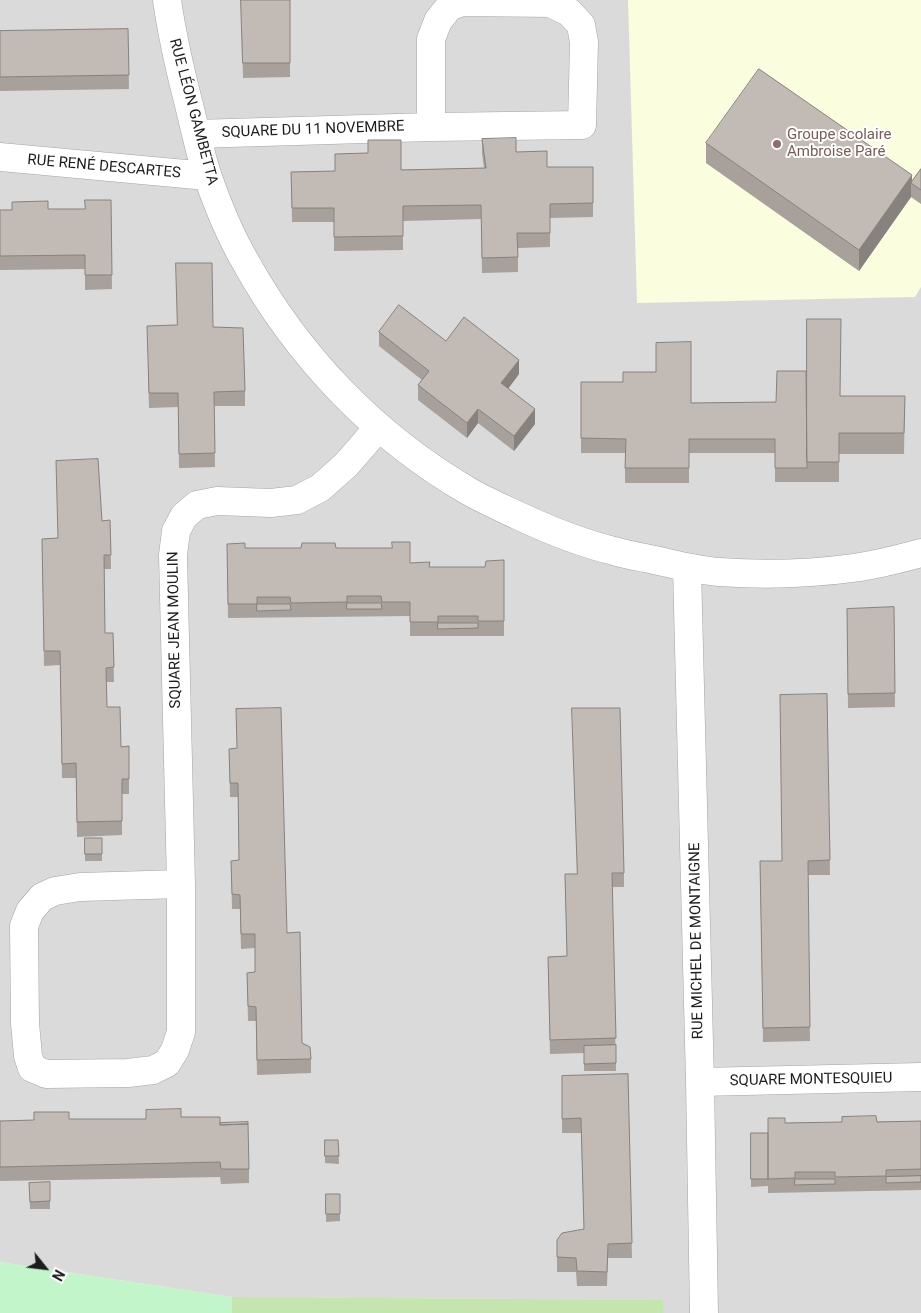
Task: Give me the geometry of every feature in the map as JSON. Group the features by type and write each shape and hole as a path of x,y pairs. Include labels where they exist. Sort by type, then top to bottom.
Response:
{"street":[{"name":"RUE LÉON GAMBETTA","path":"166,0 180,72 207,176 244,259 295,339 342,391 379,428 412,454 472,493 537,524 569,537 613,551 687,568 756,574 814,572 855,568 921,553"},
{"name":"SQUARE DU 11 NOVEMBRE","path":"196,134 430,127 582,125 584,42 581,25 569,12 550,4 462,2 449,7 438,21 431,39 430,127"},
{"name":"RUE RENÉ DESCARTES","path":"0,157 207,176"},
{"name":"SQUARE JEAN MOULIN","path":"180,884 80,888 55,891 42,897 30,911 24,926 25,1022 28,1056 32,1068 46,1074 128,1073 152,1070 167,1063 175,1050 181,1032 180,884 173,555 176,531 184,516 197,505 217,501 270,503 297,500 320,488 346,465 379,428"},
{"name":"RUE MICHEL DE MONTAIGNE","path":"687,568 704,1313"},
{"name":"SQUARE MONTESQUIEU","path":"700,1082 921,1077"}],"shaded area":[{"path":"0,0 921,0 921,1313 663,1313 663,1300 232,1297 0,1262"},
{"name":"Groupe scolaire Ambroise Paré","path":"628,0 921,0 921,287 915,297 637,303"}],"green space":[{"path":"0,1262 232,1297 232,1313 0,1313"},
{"path":"232,1297 663,1300 663,1313 232,1313"}],"building":[{"path":"241,0 290,0 290,63 243,63"},
{"path":"128,29 129,75 0,77 0,31"},
{"path":"759,69 912,175 859,250 706,143"},
{"path":"516,138 516,152 547,151 547,167 593,167 593,203 550,204 550,233 517,233 518,257 482,258 481,205 403,206 403,236 334,237 334,208 292,208 291,172 335,171 335,154 368,153 368,140 401,140 401,170 486,168 482,139"},
{"path":"921,169 921,190 911,183"},
{"path":"85,200 111,200 112,275 85,275 85,255 0,256 0,210 12,210 12,202 48,201 48,209 85,209"},
{"path":"176,263 212,263 213,327 243,328 245,391 214,392 215,453 179,454 178,393 149,393 147,326 177,325"},
{"path":"399,305 446,341 464,317 519,360 501,383 535,409 514,436 478,409 467,423 418,385 429,371 379,332"},
{"path":"807,319 841,319 840,396 905,396 904,433 839,433 839,462 807,462"},
{"path":"691,342 691,403 776,402 777,371 806,371 807,468 775,468 775,439 689,439 689,468 625,468 626,439 581,438 581,382 623,382 623,372 656,372 656,343"},
{"path":"98,459 102,521 110,520 111,555 104,555 105,633 113,633 114,667 106,668 107,707 120,707 121,747 129,746 129,779 122,779 122,821 77,822 76,763 62,764 60,651 44,651 42,539 58,538 56,461"},
{"path":"392,542 410,542 410,563 430,562 429,567 485,567 486,561 504,560 504,621 478,621 478,616 438,616 438,622 410,622 410,602 382,602 381,596 347,596 347,602 291,603 290,597 257,597 257,604 228,604 227,544 245,543 245,548 301,548 302,543 335,543 336,548 392,548"},
{"path":"347,603 381,603 382,609 347,609"},
{"path":"257,604 290,604 291,610 257,611"},
{"path":"894,607 895,693 848,694 847,609"},
{"path":"438,623 478,623 478,628 438,629"},
{"path":"827,694 830,860 808,861 810,1027 763,1028 760,861 782,861 780,695"},
{"path":"281,708 287,933 300,932 302,1043 310,1047 311,1059 257,1060 256,1007 248,1006 247,973 255,972 255,934 241,934 240,895 232,894 231,861 239,860 238,783 230,783 229,749 237,748 236,709"},
{"path":"572,708 620,708 624,873 612,873 616,1038 550,1040 548,957 567,956 565,874 577,874"},
{"path":"85,838 102,838 102,854 85,854"},
{"path":"616,1045 616,1063 584,1064 584,1046"},
{"path":"628,1074 632,1243 608,1244 607,1272 577,1271 576,1258 557,1257 557,1240 562,1233 584,1229 581,1118 562,1119 562,1076"},
{"path":"181,1109 181,1117 220,1117 220,1125 248,1124 249,1169 221,1169 220,1162 0,1167 0,1121 34,1120 34,1112 69,1112 69,1119 146,1119 146,1110"},
{"path":"876,1116 877,1122 921,1121 921,1169 886,1170 886,1176 835,1177 835,1172 795,1172 795,1178 768,1179 768,1118 785,1118 785,1123 842,1122 842,1117"},
{"path":"248,1122 248,1124 220,1125 220,1123"},
{"path":"751,1133 768,1133 768,1179 751,1179"},
{"path":"325,1140 338,1140 339,1156 325,1156"},
{"path":"921,1176 921,1182 886,1183 886,1177"},
{"path":"795,1179 835,1179 835,1184 795,1185"},
{"path":"50,1182 50,1201 30,1202 29,1183"},
{"path":"326,1194 340,1194 340,1214 326,1214"}],"place":[{"name":"Groupe scolaire Ambroise Paré","path":"777,144"}]}
